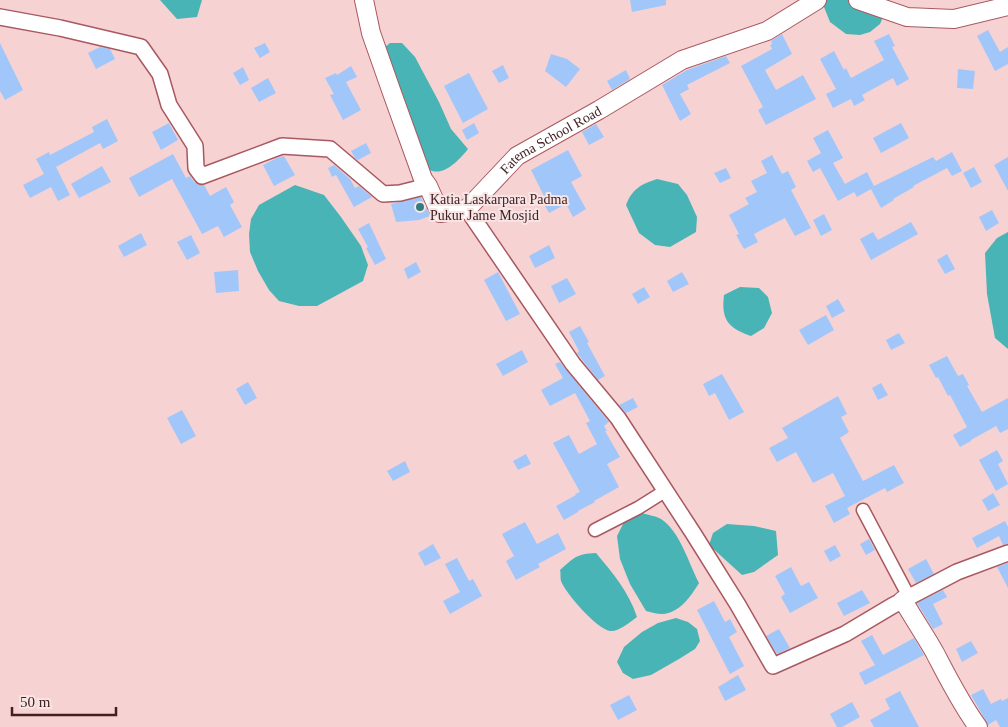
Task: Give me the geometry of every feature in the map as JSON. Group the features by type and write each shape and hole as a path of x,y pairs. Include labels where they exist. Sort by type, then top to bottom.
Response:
{"main road":[{"path":"364,0 371,33 423,179 440,213 467,208"},
{"name":"Fatema School Road","path":"467,208 517,156 682,60 768,31 817,0"},
{"path":"858,0 907,17 954,19 1008,6"},
{"path":"906,599 913,619 935,652 962,703 978,727"}],"street":[{"path":"0,17 60,28 141,47 160,74 169,105 195,146 196,168 202,176 282,146 330,149 383,194 400,193 428,186"},
{"path":"467,208 572,364 618,418 738,605 773,666 845,634 957,572 1008,553"},
{"path":"595,530 638,508 665,491"},
{"path":"863,510 906,599"}],"water":[{"path":"160,0 202,0 197,17 177,19"},
{"path":"825,0 877,0 883,17 880,24 870,32 860,35 846,34 830,22 824,7"},
{"path":"390,43 402,43 415,57 451,129 468,149 456,162 446,169 435,172 420,162 385,47"},
{"path":"657,179 678,184 687,195 697,217 696,232 670,247 655,245 639,233 626,205 631,195 638,188"},
{"path":"295,185 324,195 361,246 368,265 363,281 317,306 299,306 279,301 269,290 250,252 249,234 251,219 259,205"},
{"path":"1008,232 1008,349 995,338 987,294 985,253 997,238"},
{"path":"740,287 759,288 768,297 772,313 764,328 751,336 737,330 725,317 724,295"},
{"path":"642,513 661,519 674,531 699,583 680,607 668,613 660,614 646,611 630,584 620,559 617,536 624,522"},
{"path":"727,524 754,526 776,531 778,555 754,572 742,575 709,545 713,533"},
{"path":"596,553 625,591 637,617 613,631 604,629 590,618 569,594 561,580 560,570 573,559 580,555"},
{"path":"676,618 688,622 697,629 700,641 695,649 651,675 633,679 623,673 617,662 624,647 642,632 658,623"}],"building":[{"path":"630,0 666,0 666,5 632,12"},
{"path":"988,30 1000,52 1008,47 1008,64 995,71 977,36"},
{"path":"782,34 792,54 765,70 776,90 803,75 816,99 766,125 758,110 763,107 741,66 772,49 771,41"},
{"path":"889,34 895,46 892,47 909,79 897,86 893,78 862,95 865,100 854,106 851,99 833,108 826,94 836,89 820,59 834,51 844,70 846,68 851,78 884,60 874,41"},
{"path":"0,43 23,90 5,100 0,91"},
{"path":"265,43 270,52 260,58 254,48"},
{"path":"100,47 110,49 115,59 96,69 88,53"},
{"path":"551,54 567,59 580,69 566,87 545,71"},
{"path":"726,56 730,63 687,85 689,89 680,94 691,114 680,121 662,85 687,70"},
{"path":"503,65 509,78 499,83 492,71"},
{"path":"351,66 357,77 346,82 361,110 343,120 330,95 334,94 325,78 336,73 337,75"},
{"path":"243,67 249,80 240,85 233,73"},
{"path":"958,69 975,71 973,89 957,88"},
{"path":"626,70 630,79 612,90 607,81"},
{"path":"469,73 488,109 463,123 444,86"},
{"path":"268,78 276,93 259,102 251,88"},
{"path":"107,119 118,141 103,149 100,143 56,167 70,195 58,201 51,187 30,198 23,185 44,174 36,159 49,152 50,155 94,132 92,127"},
{"path":"169,123 178,140 161,150 152,132"},
{"path":"474,123 479,133 467,140 462,130"},
{"path":"901,123 909,138 881,153 873,138"},
{"path":"596,124 604,137 589,145 582,132"},
{"path":"828,130 843,158 833,163 845,184 867,172 874,186 933,157 936,161 952,152 962,171 952,176 947,168 913,186 881,208 871,189 857,197 854,192 838,201 820,168 813,172 807,161 821,153 813,138"},
{"path":"366,143 371,153 358,160 351,151"},
{"path":"568,150 582,176 571,182 586,209 573,217 566,204 549,213 544,204 547,202 531,170"},
{"path":"173,154 186,178 190,176 194,182 204,185 210,196 226,187 234,202 230,205 242,227 224,237 218,226 202,234 172,179 139,197 129,178"},
{"path":"772,155 782,174 788,171 796,187 791,190 811,228 795,236 785,218 754,234 758,242 744,249 736,235 739,234 729,215 749,204 745,198 757,192 751,181 767,173 761,161"},
{"path":"284,156 295,175 274,186 263,165"},
{"path":"1008,157 1008,191 994,165"},
{"path":"334,165 350,179 355,188 359,186 372,197 354,207 336,175 332,177 328,168"},
{"path":"102,166 111,182 79,198 71,184"},
{"path":"974,167 982,182 971,188 963,173"},
{"path":"726,168 731,178 720,183 714,173"},
{"path":"421,197 430,216 419,220 396,222 391,204"},
{"path":"992,210 999,223 986,231 979,217"},
{"path":"824,214 832,230 821,236 813,220"},
{"path":"911,222 918,234 871,260 860,239 873,232 878,240"},
{"path":"369,223 386,259 375,265 358,229"},
{"path":"141,233 147,245 124,257 118,246"},
{"path":"191,235 200,253 187,260 177,242"},
{"path":"549,245 555,258 535,268 529,256"},
{"path":"947,254 955,269 945,274 937,260"},
{"path":"416,262 421,272 408,279 404,269"},
{"path":"238,270 239,291 216,293 214,272"},
{"path":"498,272 520,314 506,321 484,280"},
{"path":"682,272 689,284 673,292 667,281"},
{"path":"567,278 576,294 559,303 551,286"},
{"path":"644,287 650,297 638,304 632,294"},
{"path":"838,299 845,311 832,318 826,306"},
{"path":"826,315 834,330 808,345 799,330"},
{"path":"580,326 605,376 598,380 577,353 579,351 569,332"},
{"path":"899,333 905,343 891,350 886,340"},
{"path":"522,350 528,362 503,376 496,364"},
{"path":"947,356 958,376 963,374 969,385 967,386 982,412 1008,398 1008,429 1000,433 996,426 960,447 953,435 967,427 950,395 948,396 929,365"},
{"path":"560,362 609,422 604,426 607,431 605,431 620,457 607,464 619,487 564,520 556,506 580,492 553,443 569,435 579,454 597,444 586,423 590,421 575,393 550,406 541,390 563,378 555,364"},
{"path":"722,374 744,412 729,420 715,393 709,396 703,384"},
{"path":"248,382 257,398 245,405 236,389"},
{"path":"881,383 888,395 878,400 872,388"},
{"path":"838,396 847,414 841,417 849,432 840,438 863,481 894,465 904,483 887,492 885,488 847,508 850,514 834,523 825,506 845,496 833,473 813,483 796,452 777,462 769,448 788,438 782,428"},
{"path":"633,398 638,407 626,413 619,405"},
{"path":"182,410 196,436 181,444 167,418"},
{"path":"997,450 1003,461 998,464 1008,484 996,491 979,460"},
{"path":"526,454 531,464 518,470 513,461"},
{"path":"405,461 410,472 393,481 387,471"},
{"path":"993,493 1000,505 988,511 982,500"},
{"path":"1005,521 1008,527 1008,544 1003,545 999,536 977,548 972,538"},
{"path":"525,522 537,544 558,533 566,549 538,564 540,567 516,580 506,561 514,556 502,534"},
{"path":"869,539 875,550 866,555 860,544"},
{"path":"433,544 441,558 425,566 418,553"},
{"path":"835,545 841,556 830,562 824,551"},
{"path":"457,558 469,581 473,579 482,596 450,614 443,601 460,592 445,564"},
{"path":"926,559 934,574 916,583 908,569"},
{"path":"1008,563 1008,588 997,567"},
{"path":"791,567 801,586 809,582 818,598 790,613 781,597 785,594 775,576"},
{"path":"862,590 870,603 844,616 837,603"},
{"path":"943,590 947,597 933,604 943,624 933,629 917,603"},
{"path":"714,601 725,622 730,619 737,632 729,637 744,666 730,674 697,610"},
{"path":"779,629 790,648 777,654 766,636"},
{"path":"872,635 883,655 914,638 924,655 865,685 859,673 875,665 861,641"},
{"path":"971,641 978,653 962,662 956,649"},
{"path":"738,675 746,690 725,701 718,687"},
{"path":"983,689 991,704 1008,698 1008,727 1000,727 996,720 988,725 971,695"},
{"path":"900,691 919,727 874,727 870,720 890,709 885,699"},
{"path":"629,695 637,710 618,720 610,705"},
{"path":"852,702 860,717 842,727 837,727 830,714"}],"place":[{"name":"Katia Laskarpara Padma Pukur Jame Mosjid","path":"420,207"}]}
